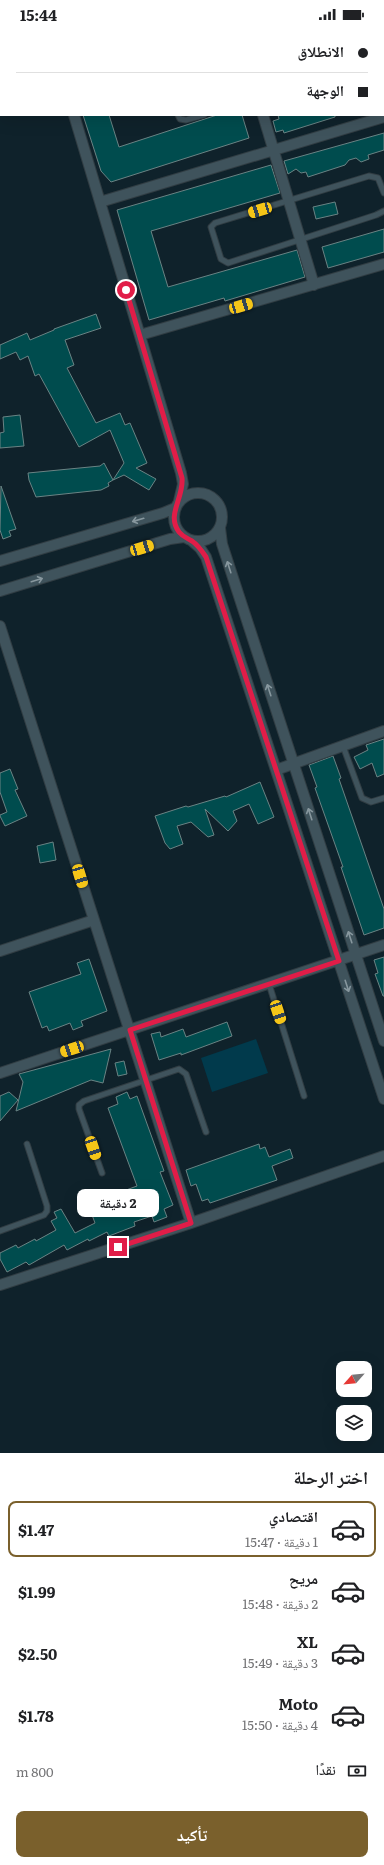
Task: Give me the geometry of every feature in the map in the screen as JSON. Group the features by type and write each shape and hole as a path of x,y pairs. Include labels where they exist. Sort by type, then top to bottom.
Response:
{"street":[{"path":"74,116 181,473 183,490 174,516 175,524 178,531 206,557 384,1099"},
{"path":"263,116 314,285"},
{"path":"100,202 384,117"},
{"path":"140,335 384,264"},
{"path":"181,473 189,484 200,492 214,498 220,504 222,512 220,528 222,544 384,1041"},
{"path":"0,561 163,513 177,505 185,496 200,492"},
{"path":"0,591 170,539 200,541 209,539 216,535 220,528"},
{"path":"0,626 191,1223"},
{"path":"276,770 384,731"},
{"path":"0,951 94,920"},
{"path":"0,1073 384,945"},
{"path":"0,1285 191,1223 384,1156"}],"lane":[{"path":"178,116 180,119 186,120 200,116"},
{"path":"384,193 380,181 372,176 215,223 212,225 212,229 221,259 228,263 301,240 384,211"},
{"path":"343,746 362,798 371,802 384,798"},
{"path":"268,984 304,1096"},
{"path":"102,1173 79,1109 79,1105 84,1101 175,1069 184,1072 206,1132"},
{"path":"0,1231 44,1215 47,1211 47,1206 27,1144"}],"shaded area":[{"path":"256,1039 268,1073 212,1092 201,1058"}],"building":[{"path":"83,116 109,116 119,147 214,116 242,116 249,138 111,182 101,171"},
{"path":"278,116 335,116 284,133 283,130 276,132 273,121 279,119"},
{"path":"384,133 384,150 368,155 369,159 361,162 356,158 349,160 345,165 308,177 306,172 301,173 296,169 288,174 284,161"},
{"path":"271,165 280,193 151,231 168,287 297,250 305,277 225,301 224,298 149,320 117,210"},
{"path":"335,202 338,214 316,219 313,207"},
{"path":"384,229 384,252 328,268 322,247"},
{"path":"96,314 101,328 65,340 74,365 67,368 96,423 120,413 125,425 130,423 147,463 136,468 156,479 149,490 124,475 113,480 124,463 110,430 79,447 39,374 35,376 28,356 20,360 16,352 0,359 0,345 27,333 30,340 54,329"},
{"path":"20,415 24,446 0,448 0,433 4,432 3,417"},
{"path":"104,463 113,480 108,483 109,486 101,490 36,497 29,480 28,473 100,466"},
{"path":"1,486 16,529 9,531 11,536 3,539 0,530"},
{"path":"384,739 384,774 377,777 372,763 360,769 354,757 368,750 366,745"},
{"path":"333,756 341,778 339,779 384,909 384,928 364,935 341,867 343,867 315,788 317,787 309,765"},
{"path":"10,769 18,789 15,790 27,816 5,826 0,816 7,812 0,792 0,773"},
{"path":"260,782 274,817 258,824 249,804 233,811 237,821 228,831 205,809 214,835 208,837 191,822 177,826 183,844 170,849 165,843 155,816 186,806 188,807 225,796 226,797"},
{"path":"53,842 56,860 40,863 37,846"},
{"path":"384,957 383,996 375,974 378,973 374,960"},
{"path":"89,959 107,1011 81,1021 83,1026 73,1030 70,1023 49,1031 47,1026 42,1028 29,992 81,974 77,963"},
{"path":"227,1022 232,1036 181,1055 181,1053 159,1060 151,1034 160,1032 161,1037 183,1029 186,1037"},
{"path":"111,1049 103,1083 91,1080 16,1111 23,1082 19,1074"},
{"path":"124,1061 127,1074 118,1076 115,1063"},
{"path":"9,1092 18,1100 0,1121 0,1096"},
{"path":"127,1092 130,1099 137,1096 164,1171 160,1172 173,1205 164,1209 167,1217 154,1222 152,1216 134,1222 135,1226 109,1236 107,1232 89,1241 88,1239 67,1250 64,1245 29,1265 26,1262 7,1272 0,1259 0,1253 16,1245 18,1248 35,1239 36,1241 56,1230 51,1221 57,1218 54,1212 61,1209 75,1233 95,1223 88,1204 137,1186 108,1108 118,1104 116,1097"},
{"path":"259,1144 260,1149 265,1147 269,1157 290,1149 293,1158 272,1166 277,1180 210,1203 208,1199 202,1201 196,1184 191,1186 186,1170"}],"route":[{"path":"118,1247 191,1223 130,1030 339,961 206,557 200,548 178,531 175,524 175,508 183,490 182,478 126,290"}]}
